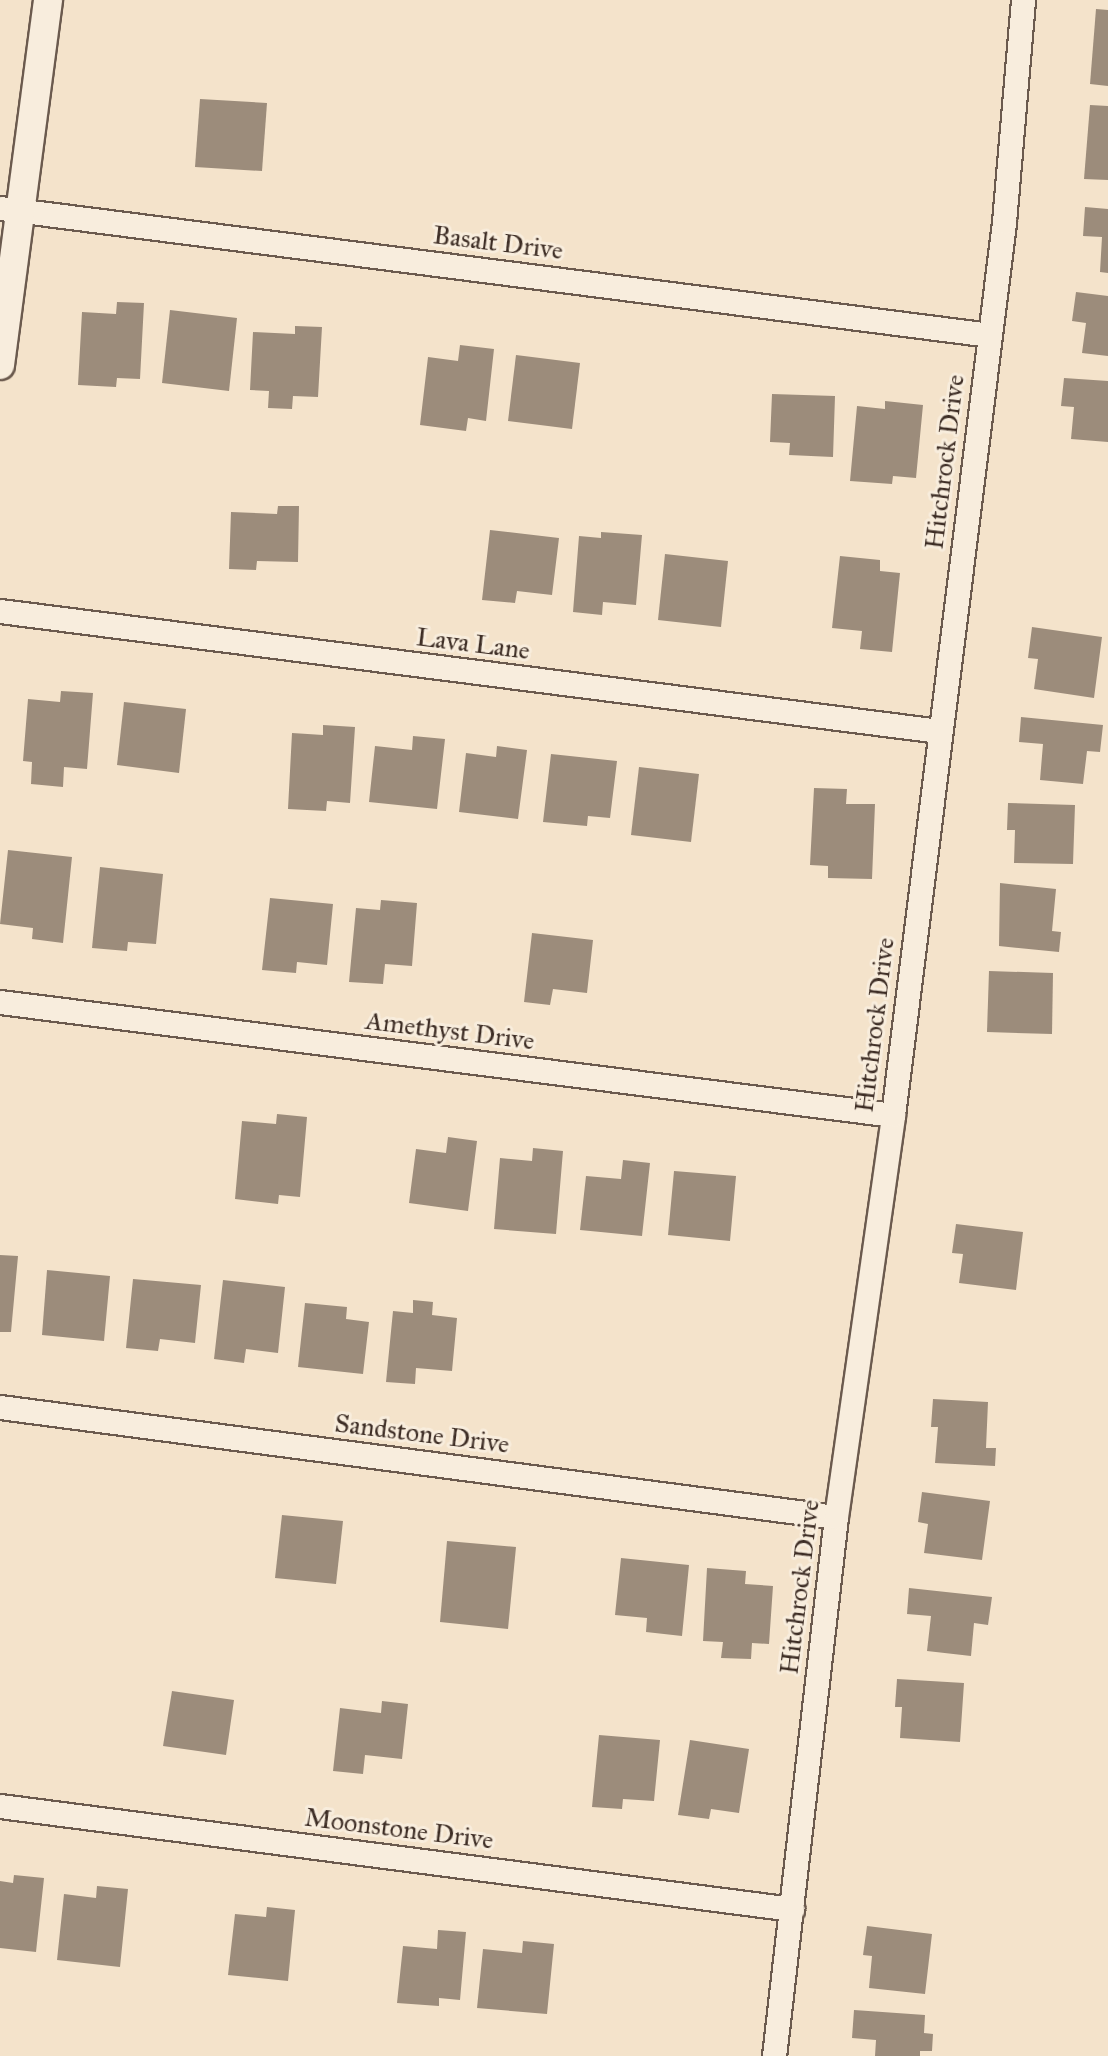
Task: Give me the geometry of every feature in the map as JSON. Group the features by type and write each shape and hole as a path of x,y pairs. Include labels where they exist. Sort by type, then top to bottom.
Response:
{"street":[{"path":"0,365 11,209 48,0"},
{"name":"Hitchrock Drive","path":"774,2056 836,1517 893,1115 990,335 1023,0"},
{"name":"Basalt Drive","path":"11,209 990,335"},
{"name":"Lava Lane","path":"0,611 939,732"},
{"name":"Amethyst Drive","path":"0,1002 893,1115"},
{"name":"Sandstone Drive","path":"0,1407 836,1517"},
{"name":"Moonstone Drive","path":"0,1805 792,1909"}],"building":[{"path":"1096,9 1108,10 1108,86 1090,84"},
{"path":"200,99 267,103 262,171 195,167"},
{"path":"1090,105 1108,106 1108,180 1084,179"},
{"path":"1085,207 1108,209 1108,273 1100,272 1102,237 1083,236"},
{"path":"1076,292 1108,296 1108,356 1082,353 1086,323 1072,321"},
{"path":"117,302 144,303 140,379 117,378 116,387 78,385 82,312 116,314"},
{"path":"170,310 237,318 229,391 162,383"},
{"path":"295,326 322,327 318,397 293,396 292,409 268,408 269,391 250,390 253,332 295,334"},
{"path":"460,345 494,349 486,421 468,418 466,431 420,425 428,357 458,361"},
{"path":"516,355 580,363 572,429 508,421"},
{"path":"1064,378 1108,381 1108,442 1071,439 1074,407 1061,406"},
{"path":"772,394 835,396 833,457 789,455 790,443 770,442"},
{"path":"885,401 923,405 916,478 893,476 892,484 850,481 857,406 885,409"},
{"path":"278,506 299,506 298,562 257,561 256,570 229,569 231,512 277,514"},
{"path":"490,530 559,538 552,595 517,591 515,603 482,600"},
{"path":"601,532 642,535 636,605 603,602 602,615 573,612 579,536 601,538"},
{"path":"665,554 728,561 721,627 658,620"},
{"path":"840,556 880,560 880,571 900,573 892,652 860,649 862,631 832,628"},
{"path":"1032,627 1102,637 1094,698 1034,689 1038,659 1028,658"},
{"path":"61,691 93,693 87,769 64,767 63,787 31,784 32,762 23,761 28,699 60,702"},
{"path":"124,702 186,709 179,773 117,765"},
{"path":"1021,717 1103,725 1100,752 1087,751 1083,784 1040,780 1043,744 1019,742"},
{"path":"323,725 355,727 350,803 327,801 326,811 288,809 292,733 323,735"},
{"path":"413,736 445,739 437,809 369,802 375,746 412,750"},
{"path":"497,746 527,750 518,819 459,812 466,753 496,757"},
{"path":"551,754 617,761 610,818 588,816 587,826 543,822"},
{"path":"639,767 699,774 691,842 631,835"},
{"path":"814,788 847,789 846,804 875,804 872,879 828,878 828,866 810,865"},
{"path":"1008,803 1075,805 1073,864 1014,863 1015,830 1007,830"},
{"path":"8,850 72,857 63,943 32,939 33,928 0,924"},
{"path":"100,867 163,874 156,944 128,942 127,951 92,948"},
{"path":"1000,883 1056,889 1052,931 1061,932 1059,952 999,946"},
{"path":"270,898 333,904 327,965 297,962 296,973 262,970"},
{"path":"381,900 417,903 412,966 385,964 383,984 349,982 356,908 380,910"},
{"path":"532,933 593,940 587,993 553,989 550,1005 524,1002"},
{"path":"989,971 1053,973 1052,1034 987,1032"},
{"path":"277,1114 307,1117 300,1197 279,1195 278,1204 235,1199 242,1121 276,1124"},
{"path":"448,1137 477,1141 468,1211 409,1203 416,1149 446,1153"},
{"path":"533,1148 563,1151 556,1234 494,1229 500,1158 532,1161"},
{"path":"623,1160 650,1163 642,1236 580,1230 586,1176 621,1179"},
{"path":"674,1171 736,1176 730,1241 668,1235"},
{"path":"956,1224 1023,1232 1016,1290 959,1283 963,1254 952,1253"},
{"path":"0,1255 18,1256 11,1332 0,1332"},
{"path":"47,1270 110,1276 104,1341 42,1335"},
{"path":"133,1279 201,1285 195,1343 160,1339 158,1351 126,1348"},
{"path":"223,1280 285,1287 278,1353 246,1349 244,1363 214,1359"},
{"path":"413,1300 433,1302 432,1315 457,1318 452,1371 416,1368 415,1384 386,1382 393,1311 413,1313"},
{"path":"305,1303 347,1307 346,1319 369,1322 363,1374 298,1367"},
{"path":"933,1399 988,1402 986,1448 996,1448 995,1466 935,1463 938,1427 931,1427"},
{"path":"922,1492 990,1501 982,1560 924,1553 928,1524 918,1522"},
{"path":"282,1515 343,1521 336,1584 275,1578"},
{"path":"447,1541 516,1547 508,1629 440,1622"},
{"path":"621,1558 689,1565 682,1636 646,1632 647,1618 615,1615"},
{"path":"707,1568 746,1571 745,1584 773,1586 769,1644 752,1643 751,1659 721,1658 723,1642 703,1641"},
{"path":"909,1588 992,1597 988,1625 974,1623 971,1656 927,1651 931,1616 907,1614"},
{"path":"897,1679 964,1683 960,1742 900,1738 902,1707 895,1707"},
{"path":"172,1691 234,1700 226,1755 163,1746"},
{"path":"382,1701 408,1704 402,1759 365,1755 363,1774 333,1771 340,1708 381,1713"},
{"path":"599,1735 660,1740 654,1801 623,1799 622,1809 592,1807"},
{"path":"690,1740 749,1749 739,1813 711,1809 709,1819 678,1815"},
{"path":"14,1875 44,1878 36,1952 0,1948 0,1881 13,1883"},
{"path":"97,1886 128,1889 120,1967 57,1960 64,1894 96,1898"},
{"path":"267,1907 295,1910 288,1981 228,1975 235,1914 266,1917"},
{"path":"867,1926 932,1934 925,1994 869,1988 872,1956 863,1955"},
{"path":"438,1930 466,1932 460,2000 439,1998 439,2006 397,2003 403,1946 437,1949"},
{"path":"523,1941 554,1944 547,2014 477,2008 483,1949 522,1953"},
{"path":"854,2010 925,2015 924,2033 933,2034 932,2051 920,2051 920,2056 875,2056 876,2040 852,2038"}]}
